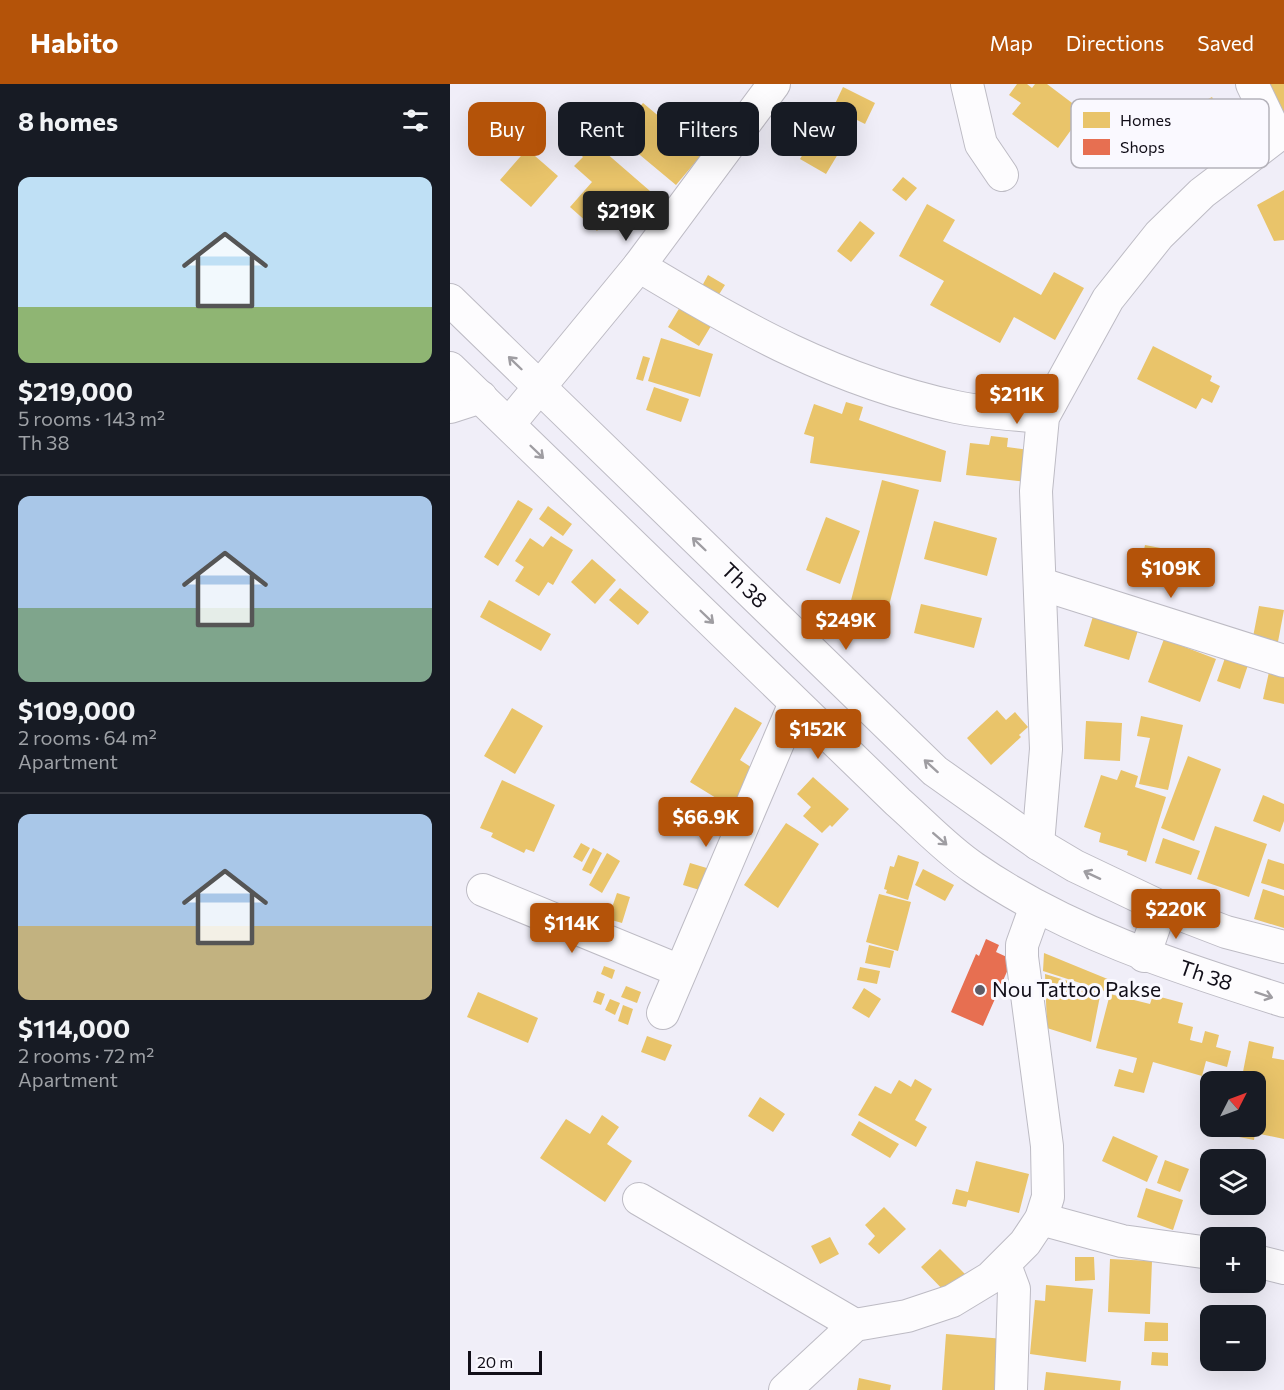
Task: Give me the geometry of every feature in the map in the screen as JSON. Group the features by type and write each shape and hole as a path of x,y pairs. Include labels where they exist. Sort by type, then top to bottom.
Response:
{"street":[{"path":"508,424 639,266 774,84"},
{"path":"967,84 981,144 1002,175"},
{"path":"1252,84 1260,99"},
{"path":"1269,114 1280,134"},
{"path":"1038,844 1046,749 1036,491 1043,417 1108,299 1159,235 1202,193 1235,168"},
{"path":"639,266 736,324 786,350 876,386 958,407 1043,417"},
{"name":"Th 38","path":"450,300 935,771 1038,844 1075,866 1161,907 1226,932 1284,947"},
{"name":"Th 38","path":"450,368 898,802 973,868 1036,906 1144,956 1284,1001"},
{"path":"450,407 481,398"},
{"path":"1041,584 1284,661"},
{"path":"663,1013 795,703"},
{"path":"483,890 680,971"},
{"path":"785,1390 855,1325 907,1316 952,1301 990,1278 1005,1265 1041,1219 1048,1197 1047,1146 1022,957 1022,945 1036,906"},
{"path":"1144,956 1161,907"},
{"path":"639,1199 855,1325"},
{"path":"1041,1219 1122,1241 1200,1252"},
{"path":"1266,1264 1284,1268"},
{"path":"1005,1265 1014,1289 1011,1390"}],"building: Homes":[{"path":"1017,84 1027,84 1032,88 1035,84 1047,84 1071,102 1071,130 1058,148 1012,114 1021,103 1009,95"},
{"path":"1265,84 1284,84 1284,115"},
{"path":"843,87 875,103 865,124 857,120 857,102 836,102"},
{"path":"645,105 657,115 657,156 700,156 676,185 641,156 645,156"},
{"path":"521,156 535,156 558,176 531,207 500,180"},
{"path":"610,156 650,191 628,214 619,206 597,231 570,207 592,182 574,166 583,157"},
{"path":"802,156 837,156 826,174 800,159"},
{"path":"903,177 917,188 906,201 892,190"},
{"path":"1284,190 1284,240 1274,241 1257,205"},
{"path":"927,204 955,220 943,241 1041,295 1054,272 1084,288 1055,340 1014,317 1000,343 930,305 944,281 899,256"},
{"path":"860,221 875,233 851,262 837,251"},
{"path":"708,275 725,285 718,296 702,286"},
{"path":"680,307 711,326 699,346 668,327"},
{"path":"661,338 713,354 700,397 648,381"},
{"path":"1153,346 1212,376 1210,381 1220,386 1212,403 1202,398 1196,409 1137,379"},
{"path":"643,356 650,358 643,381 636,379"},
{"path":"654,387 689,399 681,422 646,410"},
{"path":"846,402 863,407 859,420 946,451 941,482 810,463 814,437 804,434 814,404 842,414"},
{"path":"991,436 1008,438 1007,447 1030,450 1027,482 966,475 970,443 989,445"},
{"path":"882,480 919,490 884,625 847,616"},
{"path":"518,500 533,509 498,566 484,557"},
{"path":"548,506 572,524 563,536 539,519"},
{"path":"826,517 860,531 840,584 806,570"},
{"path":"934,521 997,538 987,576 924,559"},
{"path":"551,536 573,550 553,585 548,582 539,596 515,581 524,567 515,561 530,538 543,547"},
{"path":"1145,545 1176,551 1175,557 1182,558 1180,569 1184,570 1183,579 1175,577 1173,586 1132,579 1136,558 1142,559"},
{"path":"592,559 616,580 595,604 571,582"},
{"path":"620,588 649,612 638,625 609,600"},
{"path":"489,600 551,634 541,651 480,617"},
{"path":"921,604 982,618 974,648 914,633"},
{"path":"1259,606 1284,610 1277,647 1252,642"},
{"path":"1094,613 1139,627 1129,660 1084,646"},
{"path":"1164,639 1216,659 1200,702 1148,682"},
{"path":"1225,658 1248,665 1240,689 1217,681"},
{"path":"1269,672 1284,676 1284,704 1263,699"},
{"path":"735,707 762,723 740,760 757,771 734,809 690,782"},
{"path":"512,708 543,726 515,774 484,756"},
{"path":"997,710 1006,720 1015,712 1028,727 1019,735 1021,737 991,765 967,738"},
{"path":"1141,716 1183,725 1168,790 1139,784 1150,738 1137,736"},
{"path":"1086,721 1122,723 1120,761 1084,759"},
{"path":"1188,756 1221,769 1194,841 1161,828"},
{"path":"1121,770 1138,776 1135,787 1166,797 1146,862 1127,855 1128,851 1099,842 1101,833 1084,827 1101,775 1117,780"},
{"path":"813,777 849,809 832,827 830,825 822,833 803,816 811,807 797,794"},
{"path":"502,780 555,805 534,852 526,849 524,853 491,837 493,833 480,828"},
{"path":"1263,795 1284,804 1284,821 1280,832 1253,821"},
{"path":"786,823 819,844 778,908 744,885"},
{"path":"1215,826 1267,844 1249,897 1197,879"},
{"path":"1163,838 1200,851 1191,875 1155,863"},
{"path":"581,843 590,848 582,862 573,857"},
{"path":"593,848 602,853 591,874 582,870"},
{"path":"607,853 620,861 602,893 589,885"},
{"path":"898,855 919,862 908,900 886,893 887,890 884,889 890,866 894,867"},
{"path":"1268,859 1284,864 1284,890 1261,883"},
{"path":"690,863 710,869 703,891 683,885"},
{"path":"923,869 954,885 945,901 915,885"},
{"path":"1263,889 1284,896 1284,928 1254,919"},
{"path":"617,893 630,897 622,923 608,919"},
{"path":"879,894 911,902 898,951 866,942"},
{"path":"869,945 894,951 890,968 865,963"},
{"path":"1044,953 1110,980 1108,992 1043,971"},
{"path":"604,966 615,970 612,979 601,974"},
{"path":"860,967 880,971 877,984 857,980"},
{"path":"1045,974 1101,991 1091,1042 1047,1028"},
{"path":"626,986 641,992 637,1003 621,997"},
{"path":"864,988 881,999 869,1018 852,1008"},
{"path":"597,991 605,994 601,1005 593,1002"},
{"path":"478,992 538,1018 528,1043 467,1017"},
{"path":"1110,994 1150,1004 1153,995 1183,1003 1178,1023 1193,1027 1190,1040 1202,1043 1205,1031 1219,1035 1216,1047 1231,1051 1227,1067 1206,1061 1200,1075 1153,1062 1144,1093 1114,1086 1119,1069 1133,1073 1137,1058 1096,1048"},
{"path":"610,999 620,1003 615,1015 605,1010"},
{"path":"623,1005 633,1009 628,1025 618,1021"},
{"path":"647,1036 672,1045 665,1061 641,1052"},
{"path":"1249,1041 1274,1047 1272,1058 1284,1060 1284,1139 1266,1135 1266,1071 1243,1071"},
{"path":"915,1079 932,1089 915,1120 927,1127 916,1147 858,1115 875,1086 891,1094 899,1080 911,1087"},
{"path":"760,1097 785,1114 773,1132 748,1116"},
{"path":"602,1115 619,1127 607,1144 632,1161 605,1202 540,1158 566,1119 590,1134"},
{"path":"859,1121 899,1144 890,1158 851,1135"},
{"path":"1113,1136 1158,1156 1147,1182 1102,1161"},
{"path":"1239,1137 1254,1137 1254,1140"},
{"path":"1165,1160 1189,1169 1180,1192 1157,1183"},
{"path":"976,1161 1029,1174 1019,1213 968,1200 966,1207 952,1204 956,1189 968,1192"},
{"path":"1146,1188 1183,1200 1173,1230 1137,1217"},
{"path":"884,1207 906,1229 879,1254 868,1244 875,1236 865,1225"},
{"path":"830,1237 839,1254 820,1264 811,1246"},
{"path":"940,1249 967,1276 948,1295 921,1267"},
{"path":"1075,1257 1094,1257 1095,1280 1075,1281"},
{"path":"1110,1259 1152,1261 1150,1314 1108,1312"},
{"path":"1046,1285 1093,1289 1086,1362 1030,1354 1035,1300 1045,1301"},
{"path":"1145,1322 1168,1323 1168,1341 1144,1341"},
{"path":"946,1334 1004,1339 1000,1390 942,1390"},
{"path":"1152,1352 1168,1353 1168,1366 1151,1365"},
{"path":"1046,1372 1121,1381 1120,1390 1044,1390"},
{"path":"859,1378 891,1385 890,1390 857,1390"}],"building: Shops":[{"name":"Nou Tattoo Pakse","path":"986,939 999,945 996,952 1009,958 1006,966 1009,967 983,1026 951,1012 976,954 979,956"}],"place":[{"name":"Nou Tattoo Pakse","path":"980,990"}]}
